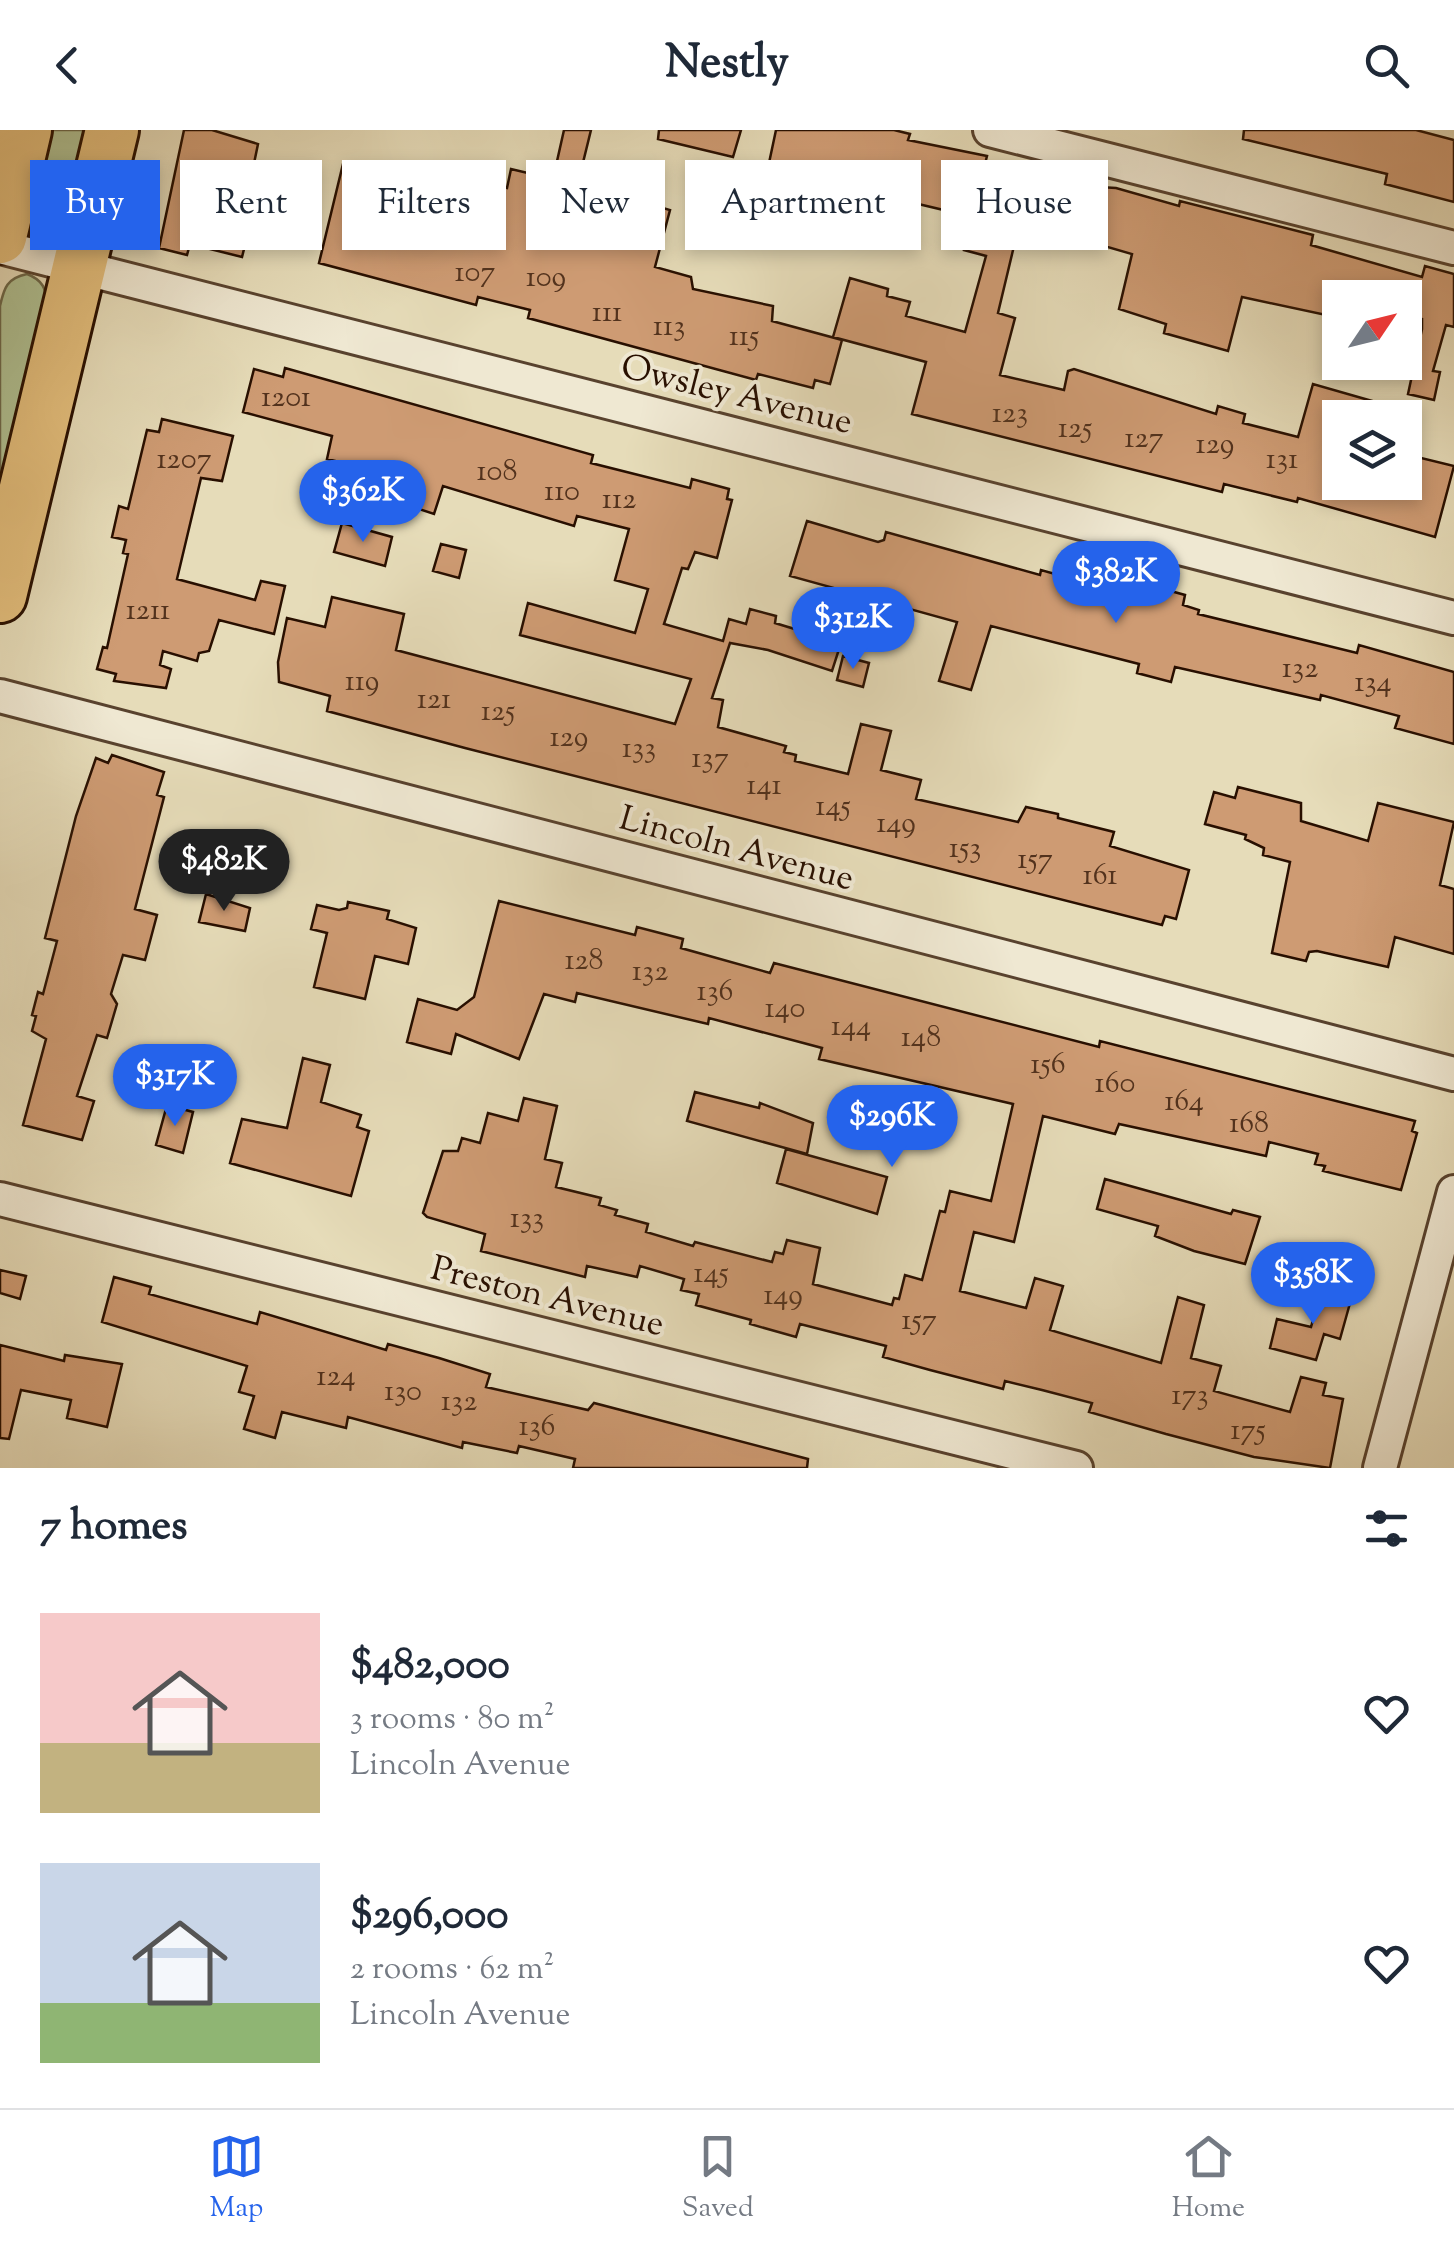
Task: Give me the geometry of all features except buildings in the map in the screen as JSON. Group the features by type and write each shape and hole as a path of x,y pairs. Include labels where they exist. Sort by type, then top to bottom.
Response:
{"main road":[{"path":"0,237 25,130"},
{"path":"0,596 112,130"}],"street":[{"path":"990,130 1454,248"},
{"name":"Owsley Avenue","path":"0,247 1454,618"},
{"name":"Lincoln Avenue","path":"0,696 1454,1074"},
{"path":"1380,1468 1454,1192"},
{"name":"Preston Avenue","path":"0,1199 1076,1468"}],"green space":[{"path":"44,130 88,130 80,160 39,160"},
{"path":"27,274 43,286 48,305 0,501 0,306 8,285"}]}
